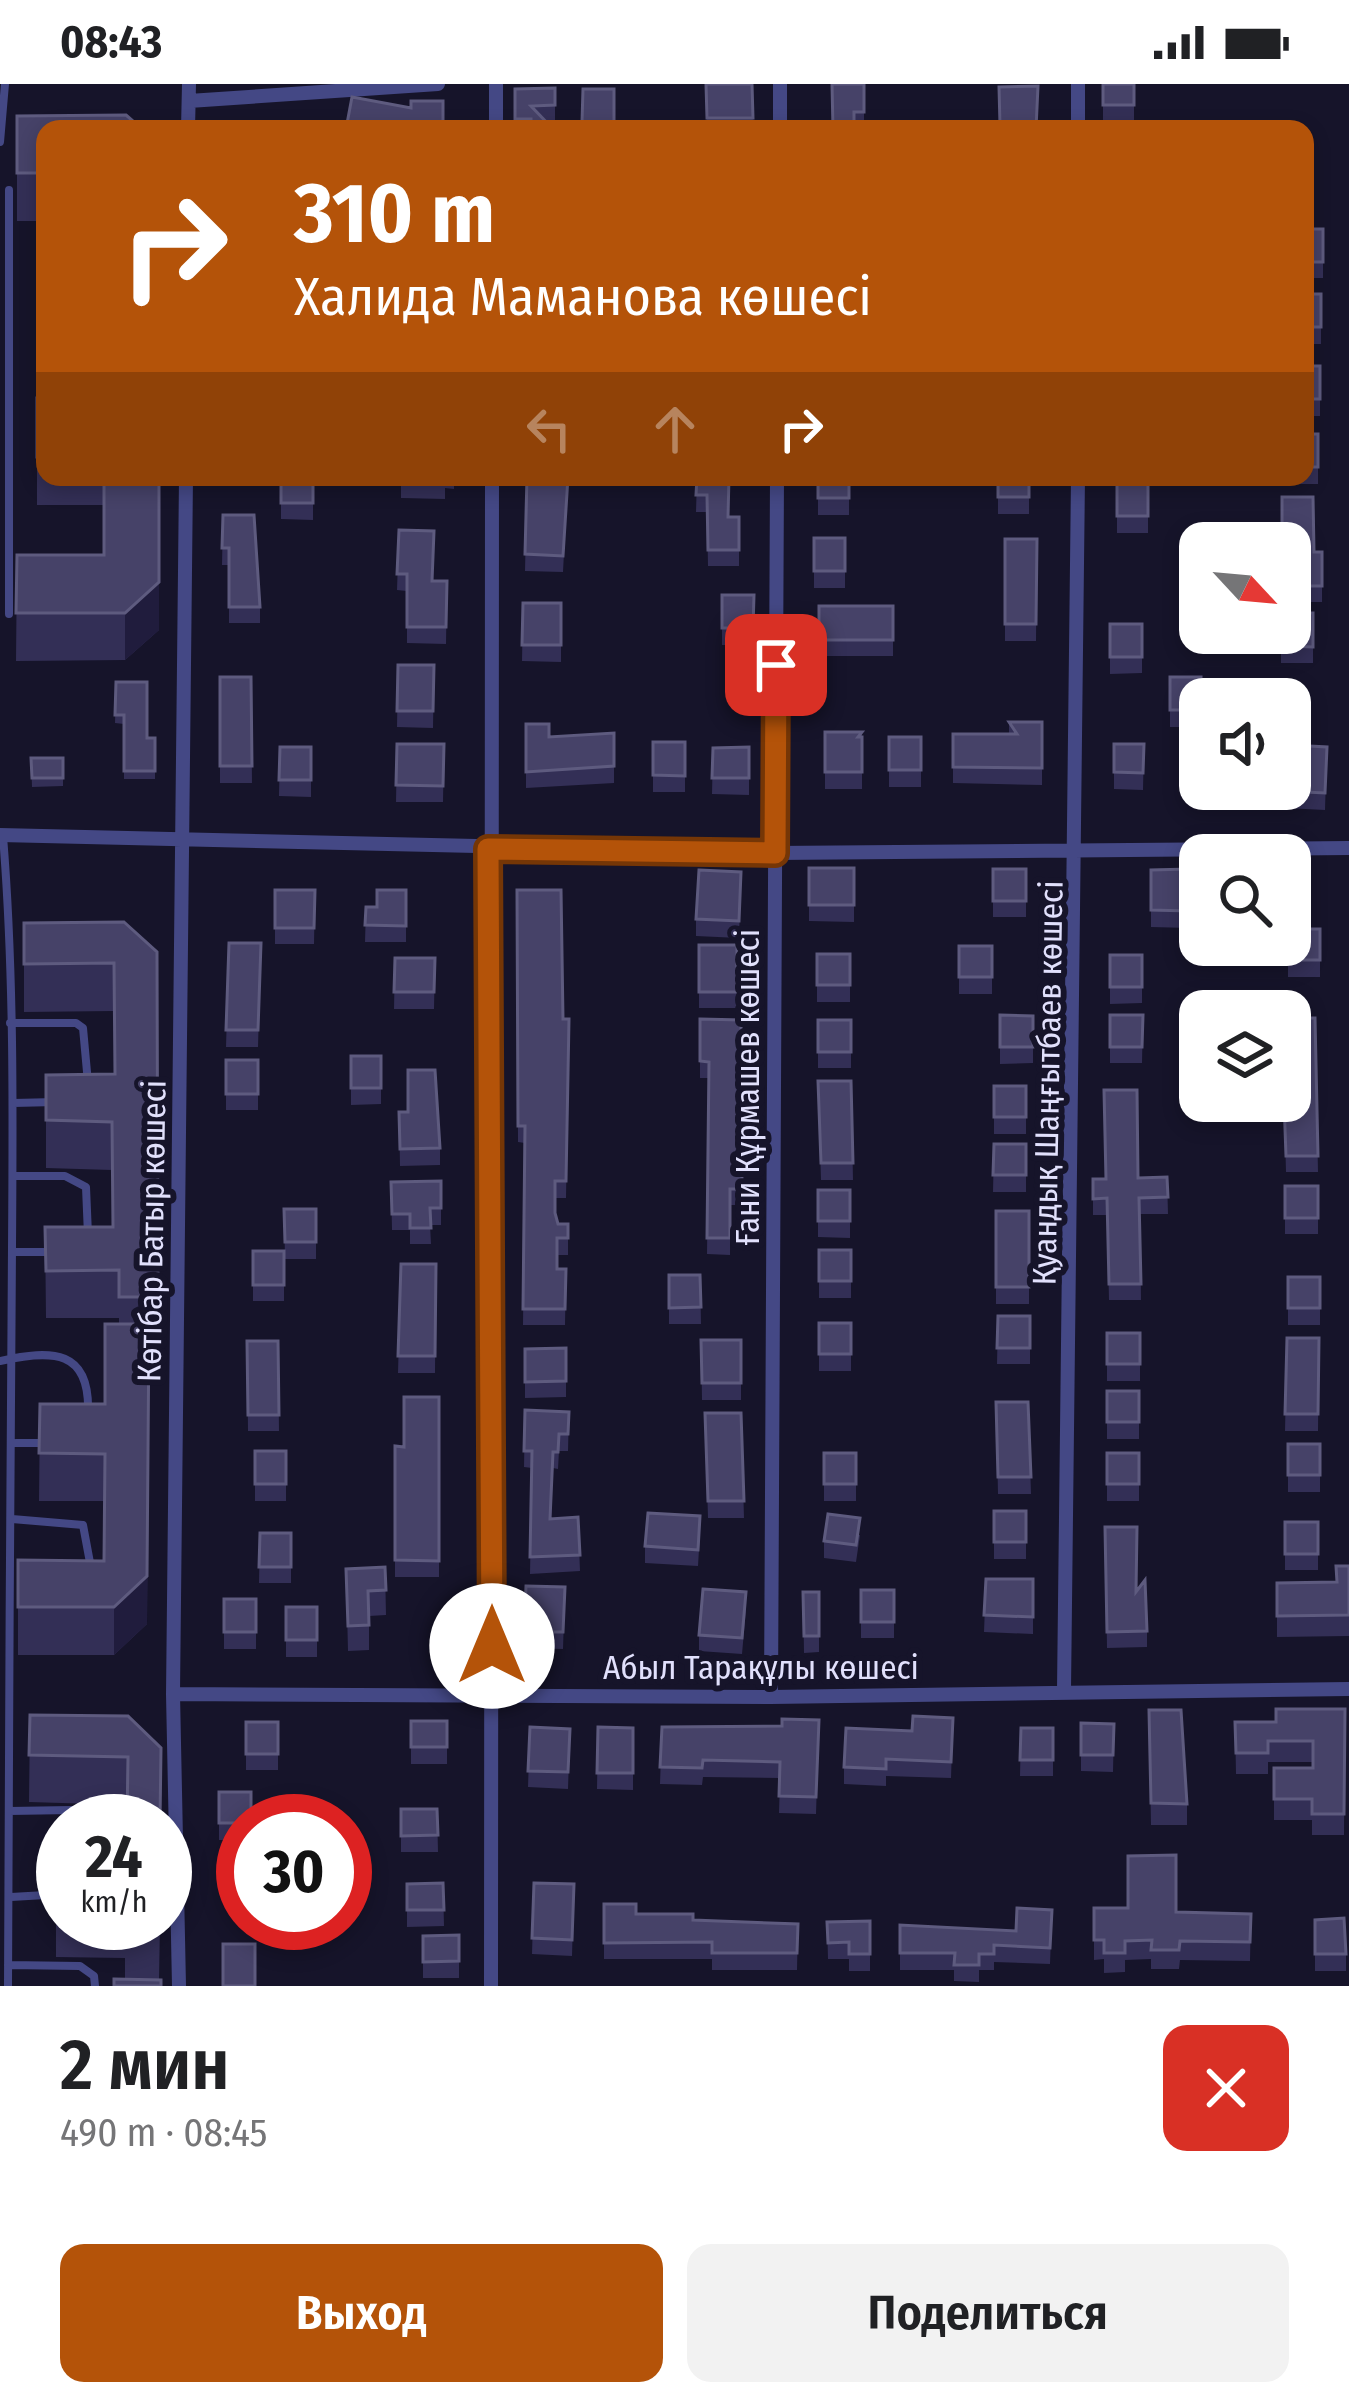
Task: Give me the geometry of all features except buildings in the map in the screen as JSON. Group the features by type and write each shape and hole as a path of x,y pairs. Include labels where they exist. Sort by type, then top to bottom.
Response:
{"street":[{"path":"188,120 189,84"},
{"path":"189,101 438,84"},
{"path":"496,84 496,120"},
{"path":"780,84 780,120"},
{"path":"1078,84 1078,120"},
{"name":"Көтібар Батыр көшесі","path":"179,1986 173,1694 186,486"},
{"path":"491,1986 488,849 492,486"},
{"name":"Ғани Құрмашев көшесі","path":"771,1697 777,486"},
{"name":"Қуандық Шаңғытбаев көшесі","path":"1064,1690 1078,847 1078,486"},
{"path":"2,835 183,843 775,853 1349,848"},
{"name":"Абыл Тарақұлы көшесі","path":"173,1694 493,1692 771,1697 1349,1689"}],"lane":[{"path":"0,142 4,84"},
{"path":"9,190 4,430 9,614"},
{"path":"2,835 14,1103 16,1443 9,1599 8,1986"},
{"path":"0,893 6,879"},
{"path":"10,1023 76,1023 83,1028 90,1069 87,1095"},
{"path":"14,1103 68,1102"},
{"path":"13,1176 64,1177 86,1187 86,1243"},
{"path":"12,1252 76,1251"},
{"path":"0,1361 62,1358 84,1370 88,1428"},
{"path":"16,1443 58,1443"},
{"path":"12,1519 83,1525 88,1531 89,1587"},
{"path":"9,1599 33,1599"},
{"path":"9,1811 36,1811"},
{"path":"11,1897 36,1896"},
{"path":"8,1965 80,1966 94,1976 95,1986"}],"route":[{"path":"492,1646 488,849 775,853 776,665"}]}
